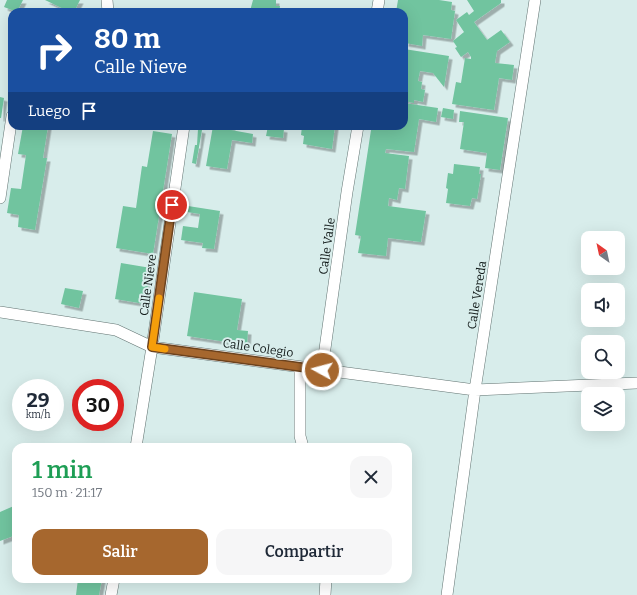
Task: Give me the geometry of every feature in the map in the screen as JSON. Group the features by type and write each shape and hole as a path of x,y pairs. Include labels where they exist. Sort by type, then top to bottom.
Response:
{"street":[{"name":"Calle Vereda","path":"446,595 475,390 534,0"},
{"path":"0,198 10,130"},
{"name":"Calle Nieve","path":"137,443 183,130"},
{"name":"Calle Valle","path":"322,370 357,130"},
{"name":"Calle Colegio","path":"0,312 116,330 152,347 475,390 637,383"},
{"path":"300,367 300,436 302,443"},
{"path":"111,595 113,583"},
{"path":"325,595 326,583"}],"building":[{"path":"7,0 23,0 19,8 8,9 4,7"},
{"path":"45,0 80,0 76,8 62,8"},
{"path":"253,0 276,0 276,6 280,6 280,8 251,8"},
{"path":"398,0 439,0 452,2 451,10 455,11 451,39 423,35 422,46 408,44 408,8 397,8"},
{"path":"467,0 501,0 501,3 474,22 487,40 501,30 510,42 497,51 495,63 514,65 512,80 499,78 494,110 452,104 456,82 461,83 465,58 471,59 468,52 461,57 455,48 457,47 453,41 464,32 456,20 467,12 469,15 474,11"},
{"path":"408,50 449,56 444,87 433,73 420,71 418,81 422,82 421,89 425,90 423,102 414,100 414,103 408,102"},
{"path":"0,97 4,98 1,118 0,118"},
{"path":"408,104 438,108 436,122 419,119 414,152 386,149 385,153 409,156 405,189 399,188 397,200 389,198 388,206 426,211 421,242 388,238 386,256 358,253 361,236 355,235 371,130 408,130"},
{"path":"443,108 454,110 453,119 441,117"},
{"path":"460,111 508,118 500,170 485,168 487,153 460,149 464,122 459,122"},
{"path":"22,130 47,130 43,158 47,158 35,230 18,227 19,215 7,213 11,188 21,189 26,155 18,154"},
{"path":"198,130 202,130 196,164 192,163 195,145 197,145"},
{"path":"212,130 231,130 253,134 252,143 232,140 227,169 206,166"},
{"path":"267,130 284,130 283,138 266,136"},
{"path":"302,130 334,130 332,149 303,144 304,136 301,135"},
{"path":"153,131 172,134 153,254 116,248 123,206 136,208 142,166 147,167"},
{"path":"454,164 480,167 479,174 481,174 477,199 472,198 470,206 446,203 448,173 453,174"},
{"path":"188,206 220,211 214,249 202,248 203,243 181,240 183,226 198,228 200,214 187,212"},
{"path":"121,263 151,268 145,304 115,299"},
{"path":"65,288 83,291 79,308 61,304"},
{"path":"194,292 242,299 237,330 248,331 247,345 187,336"},
{"path":"12,507 12,536 0,541 0,512"},
{"path":"78,583 101,583 99,595 76,595"}],"slow traffic":[{"path":"159,298 152,347 165,349"}],"route":[{"path":"172,205 152,347 322,370"}]}
